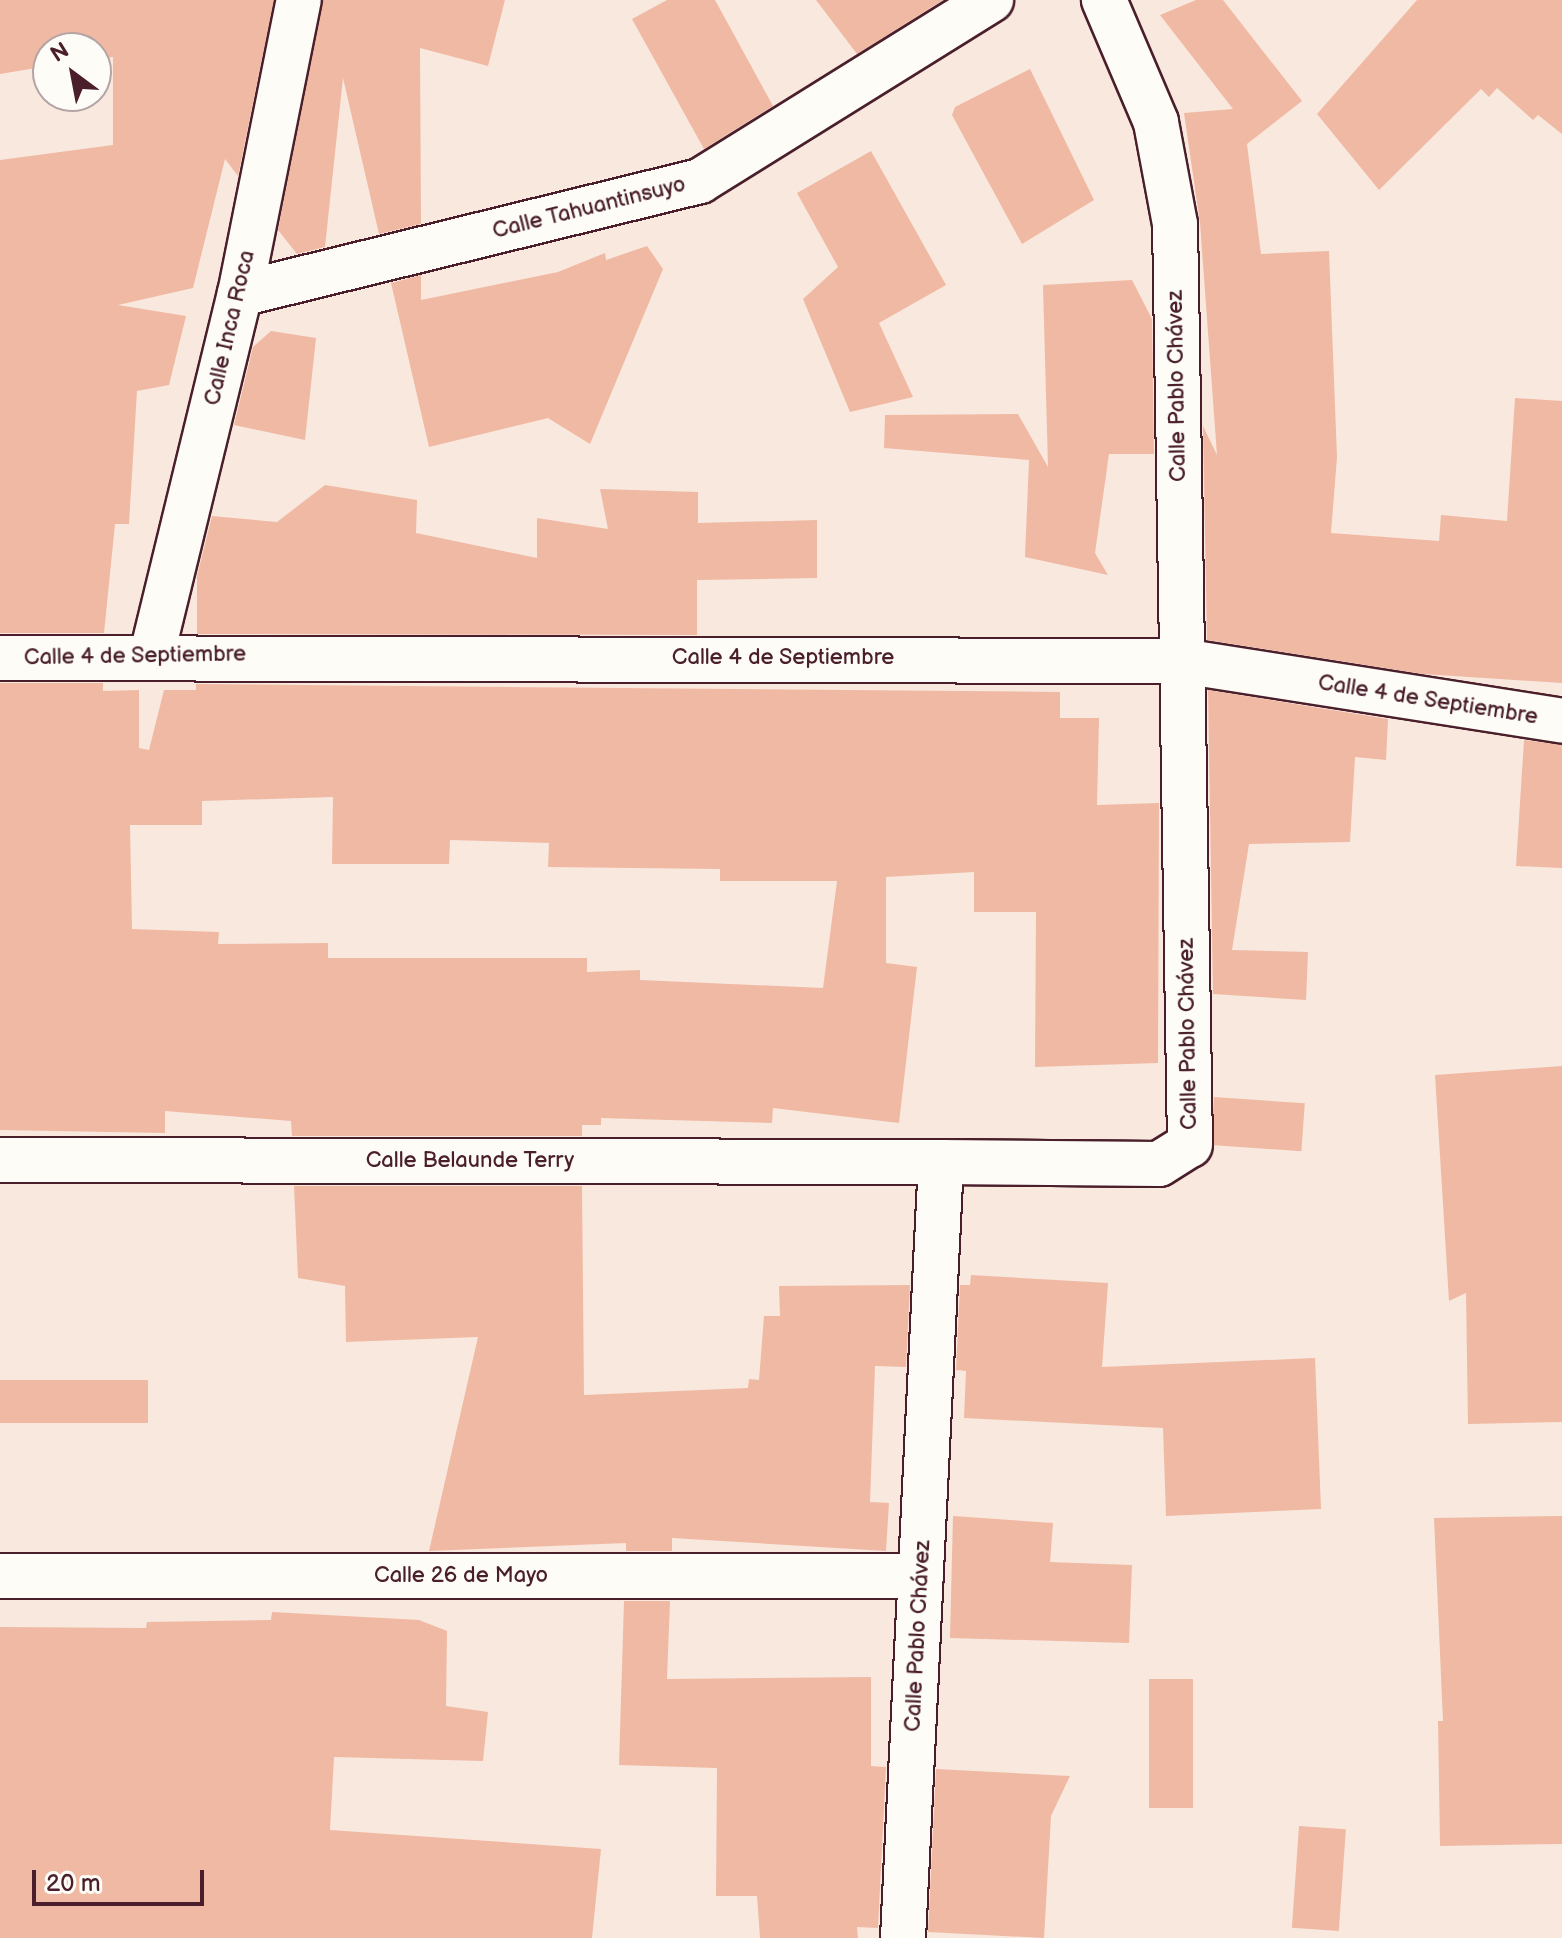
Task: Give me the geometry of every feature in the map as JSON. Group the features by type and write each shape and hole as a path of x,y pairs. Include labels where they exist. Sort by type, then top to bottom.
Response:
{"street":[{"name":"Calle Inca Roca","path":"152,654 240,294 299,0"},
{"name":"Calle Tahuantinsuyo","path":"240,294 700,181 991,0"},
{"name":"Calle Pablo Chávez","path":"903,1938 941,1162 1159,1164 1190,1145 1175,224 1156,122 1104,0"},
{"name":"Calle 4 de Septiembre","path":"0,658 152,654 1181,661 1562,721"},
{"name":"Calle Belaunde Terry","path":"0,1160 941,1162"},
{"name":"Calle 26 de Mayo","path":"0,1576 921,1576"}],"building":[{"path":"0,0 274,0 238,176 225,159 193,288 118,305 186,316 169,385 137,391 129,524 115,524 104,633 0,633 0,160 113,145 112,32 32,32 32,69 0,74"},
{"path":"323,0 505,0 488,66 420,48 421,224 379,234 343,78 325,247 297,254 278,230"},
{"path":"667,0 715,0 773,106 704,149 632,19"},
{"path":"816,0 943,0 857,54"},
{"path":"1196,0 1223,0 1302,101 1247,144 1261,254 1329,251 1337,457 1331,533 1439,541 1441,515 1507,521 1515,398 1562,401 1562,683 1423,674 1207,640 1203,426 1217,455 1200,223 1184,113 1233,109 1160,15"},
{"path":"1417,0 1562,0 1562,134 1538,115 1533,120 1497,88 1489,97 1481,89 1379,190 1317,114"},
{"path":"1030,69 1094,200 1022,244 952,115 955,107"},
{"path":"871,151 946,285 879,323 913,397 850,412 803,299 838,267 797,193"},
{"path":"647,246 663,269 590,444 548,418 429,447 391,283 421,275 421,300 558,272 605,253 606,260"},
{"path":"1132,280 1152,319 1154,454 1109,454 1095,553 1108,575 1025,557 1029,460 884,448 885,415 1018,414 1048,467 1043,285"},
{"path":"271,331 316,338 305,440 234,425 253,347"},
{"path":"325,485 417,500 416,533 537,558 537,518 608,529 600,489 698,492 698,523 817,520 817,578 697,580 697,635 197,634 197,576 212,516 277,522"},
{"path":"0,683 103,683 103,691 139,690 139,748 149,750 164,690 196,690 196,684 1060,692 1060,718 1099,718 1097,805 1159,803 1158,1063 1035,1067 1036,912 974,912 974,872 886,877 886,963 917,967 899,1123 773,1108 772,1123 601,1118 601,1125 582,1125 582,1136 292,1136 291,1121 165,1111 165,1133 0,1130","holes":["333,797 332,864 449,864 450,840 549,843 548,867 720,869 720,881 837,881 823,988 640,980 640,970 587,972 587,958 328,958 328,943 218,944 219,932 132,929 130,825 202,825 202,801"]},
{"path":"1208,690 1388,719 1386,760 1355,757 1350,842 1249,844 1232,950 1308,952 1306,1000 1213,994"},
{"path":"1524,740 1562,745 1562,868 1516,866"},
{"path":"1562,1066 1562,1422 1468,1424 1466,1293 1449,1301 1435,1075"},
{"path":"1214,1097 1305,1103 1301,1151 1211,1145"},
{"path":"294,1186 582,1186 584,1395 748,1388 749,1379 759,1380 764,1316 780,1316 779,1286 910,1285 906,1367 875,1366 870,1502 889,1503 886,1551 672,1538 672,1551 626,1551 626,1543 429,1551 478,1337 346,1342 345,1286 298,1278"},
{"path":"971,1275 1108,1283 1102,1367 1315,1358 1321,1509 1166,1516 1163,1428 964,1418 966,1371 956,1370 960,1285 970,1285"},
{"path":"0,1380 148,1380 148,1423 0,1423"},
{"path":"953,1516 1053,1523 1050,1562 1132,1565 1129,1643 950,1638"},
{"path":"1562,1516 1562,1844 1440,1846 1438,1721 1443,1721 1434,1518"},
{"path":"624,1601 670,1601 667,1679 871,1677 871,1766 886,1767 878,1928 857,1927 858,1938 760,1938 757,1896 716,1896 717,1768 619,1765"},
{"path":"272,1612 419,1620 447,1631 446,1706 488,1712 483,1761 334,1757 330,1830 601,1849 592,1938 0,1938 0,1627 146,1628 147,1622 271,1620"},
{"path":"1149,1679 1193,1679 1193,1808 1149,1808"},
{"path":"936,1769 1070,1776 1051,1816 1044,1938 928,1932"},
{"path":"1299,1826 1346,1829 1339,1931 1292,1928"}]}
